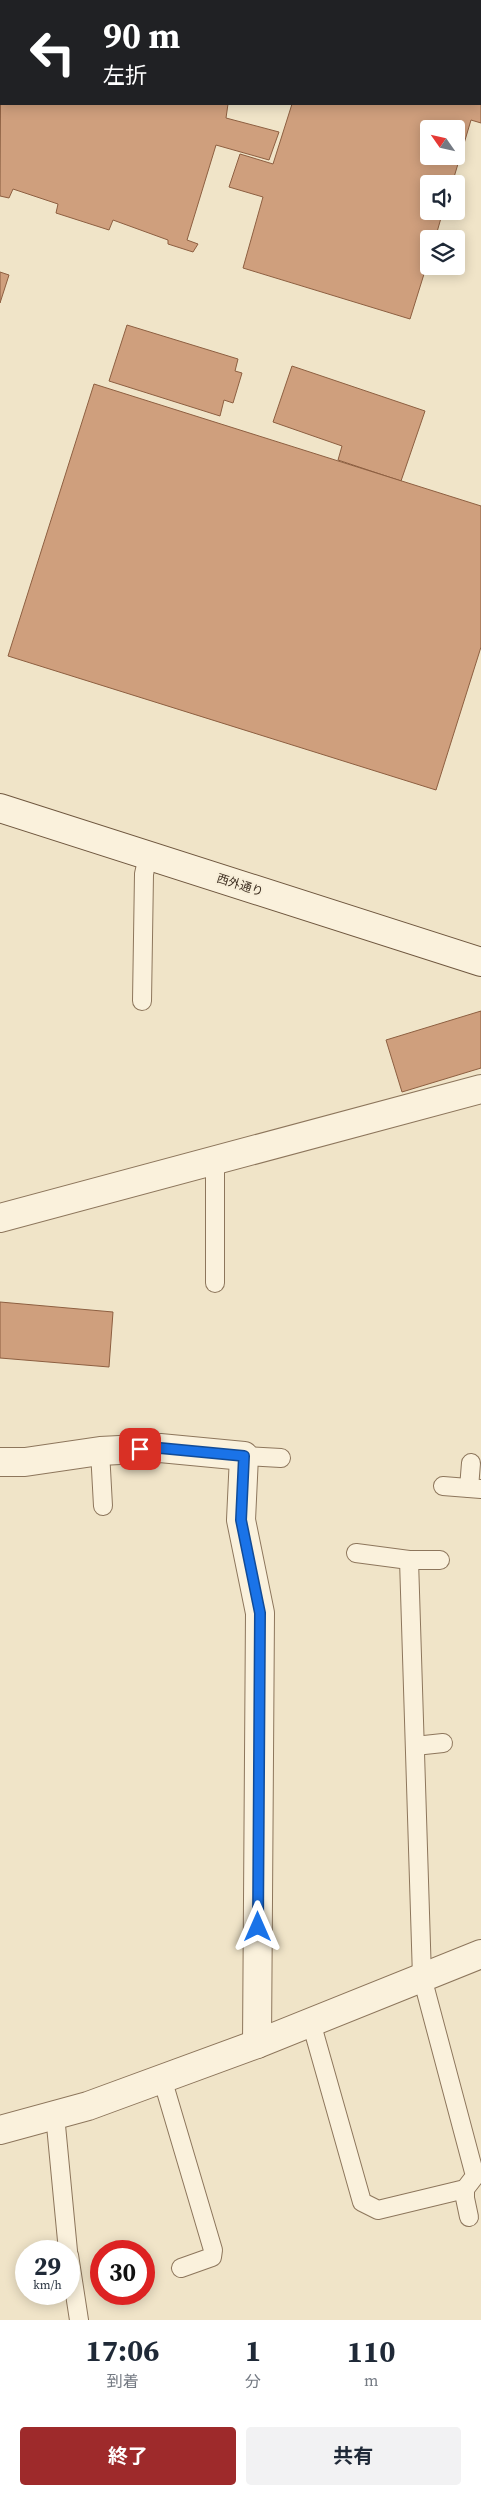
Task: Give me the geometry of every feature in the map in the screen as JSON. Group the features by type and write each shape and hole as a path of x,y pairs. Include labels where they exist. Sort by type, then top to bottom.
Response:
{"street":[{"name":"西外通り","path":"0,808 481,962"},
{"path":"0,1218 481,1089"},
{"path":"0,1462 26,1462 100,1451 160,1448 244,1456 241,1520 260,1613 257,2044"},
{"path":"0,2130 88,2106 257,2044 481,1954"}],"lane":[{"path":"142,1001 144,874 148,856"},
{"path":"215,1160 215,1284"},
{"path":"100,1451 103,1506"},
{"path":"244,1456 281,1458"},
{"path":"443,1486 475,1489 471,1463"},
{"path":"356,1553 409,1560 440,1560"},
{"path":"409,1560 422,1977 475,2176 465,2189 469,2217"},
{"path":"415,1746 443,1743"},
{"path":"311,2022 362,2202 378,2210 465,2189"},
{"path":"162,2078 213,2250 212,2257 181,2268"},
{"path":"55,2115 67,2240"},
{"path":"77,2305 79,2320"}],"building":[{"path":"1,105 228,105 226,118 279,132 269,160 216,145 187,240 198,244 193,252 168,244 168,240 113,220 109,230 56,213 58,204 13,189 9,198 0,196"},
{"path":"292,105 481,105 481,123 471,120 465,140 465,120 420,120 420,165 458,165 455,175 420,175 420,220 440,220 438,230 420,230 420,275 424,275 410,319 243,268 263,197 229,187 240,154 273,164"},
{"path":"0,272 9,275 0,303"},
{"path":"127,325 238,359 235,371 242,373 233,403 224,400 220,416 109,381"},
{"path":"292,366 425,411 401,481 338,460 342,446 273,422"},
{"path":"94,384 481,506 481,647 436,790 8,656"},
{"path":"481,1011 481,1068 402,1092 386,1040"},
{"path":"0,1302 113,1312 109,1367 0,1358"}],"route":[{"path":"140,1449 160,1448 244,1456 241,1520 260,1613 258,1927"}]}
